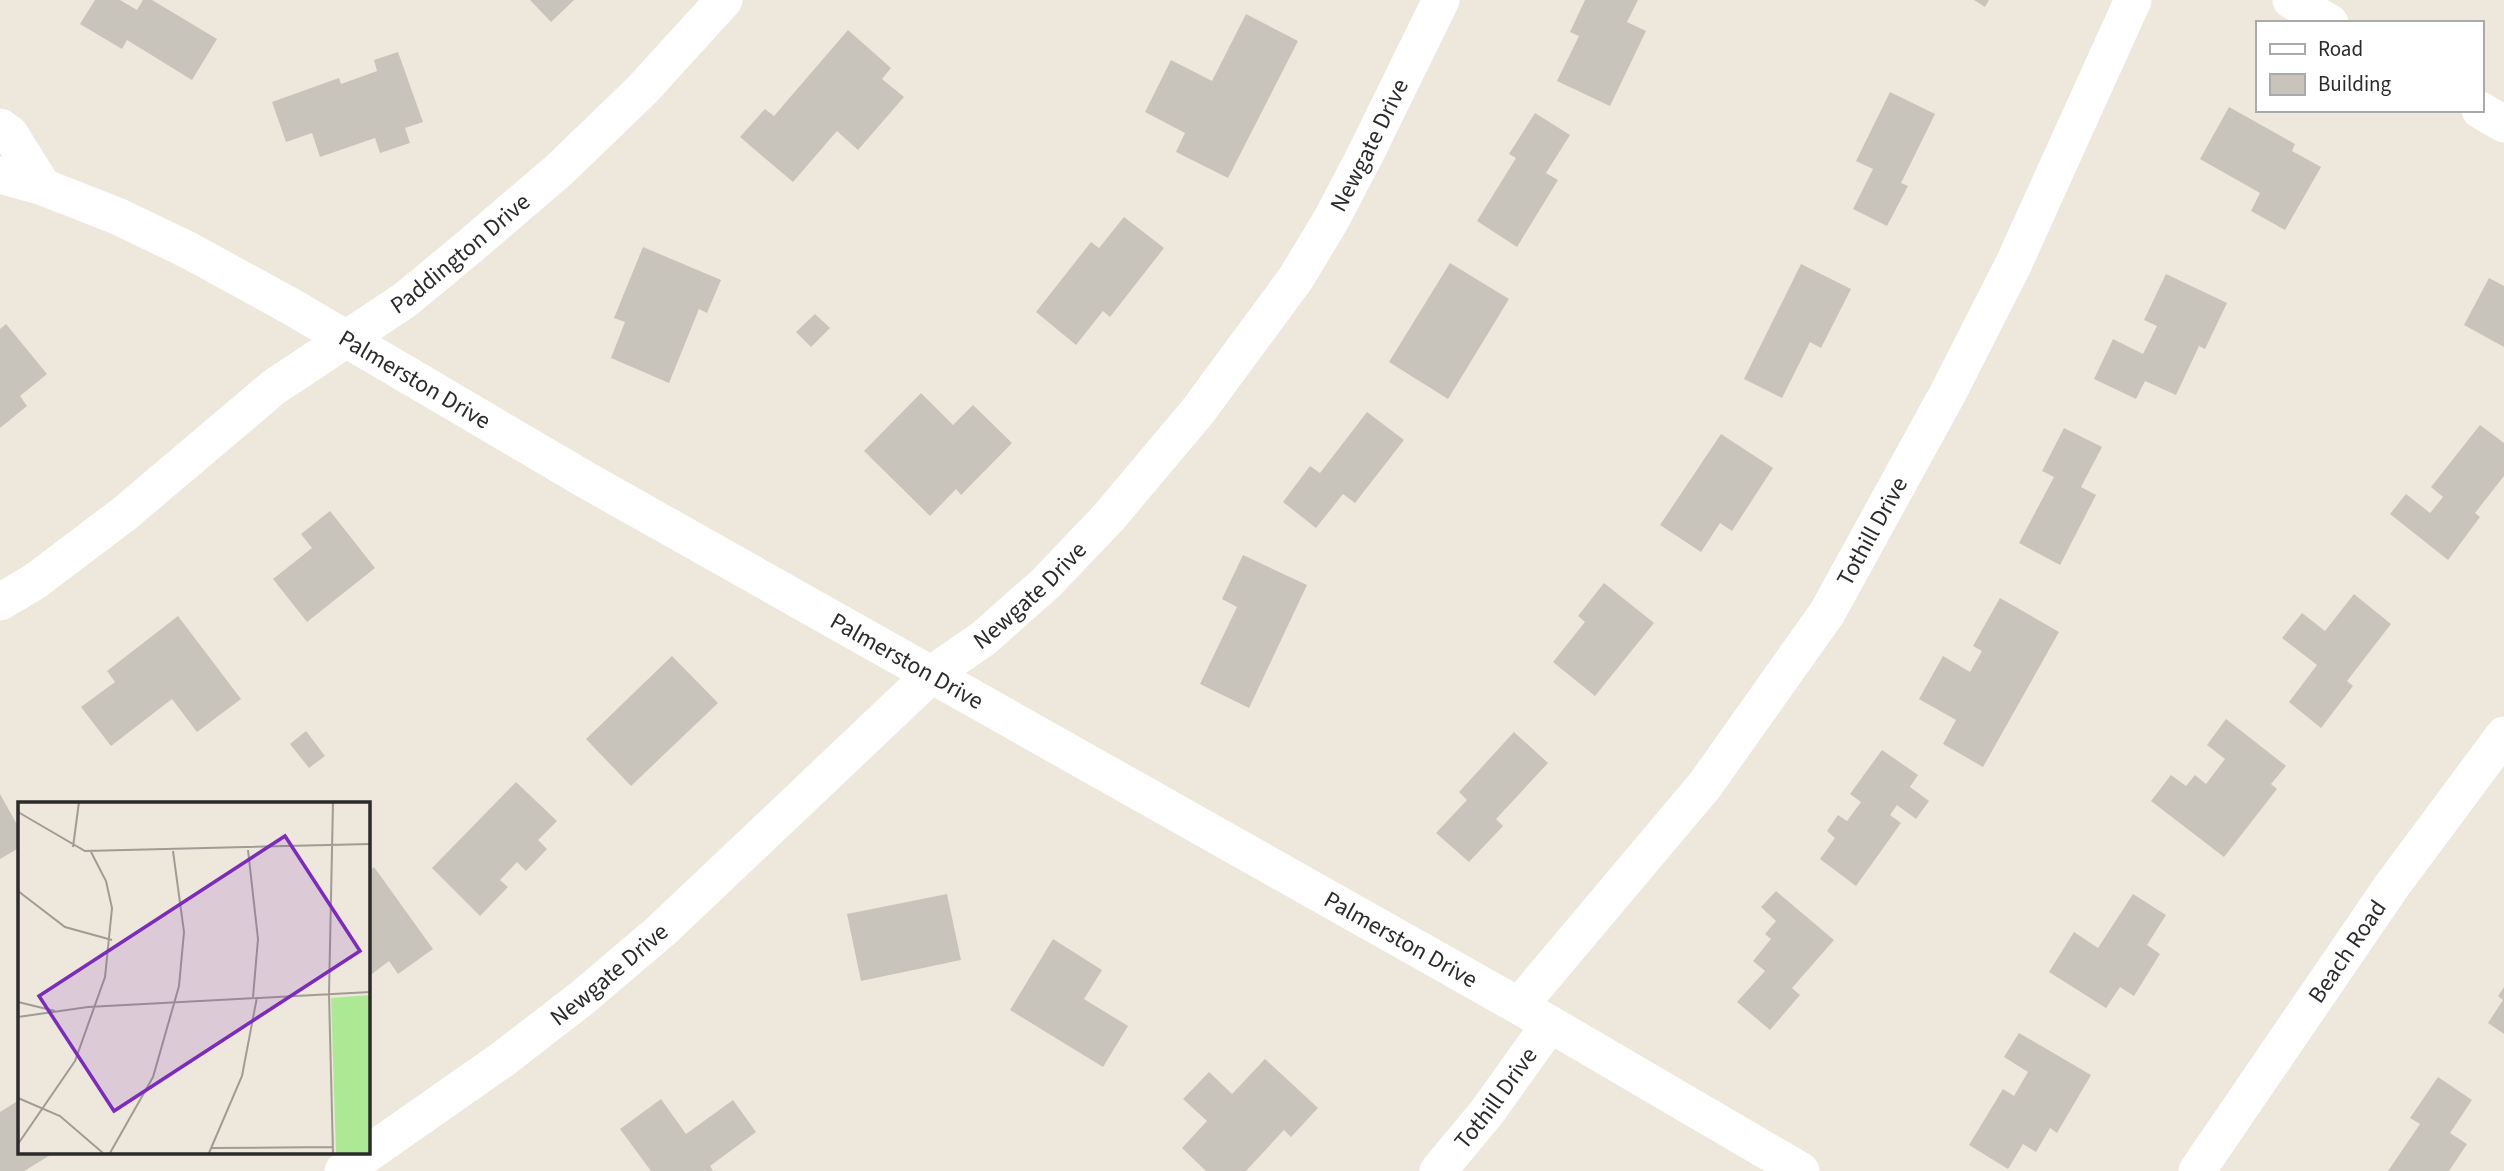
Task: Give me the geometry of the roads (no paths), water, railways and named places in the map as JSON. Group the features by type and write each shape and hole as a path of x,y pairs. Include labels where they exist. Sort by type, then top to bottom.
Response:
{"street":[{"name":"Paddington Drive","path":"0,603 34,582 124,514 274,387 405,300 559,170 642,90 724,0"},
{"name":"Newgate Drive","path":"369,1153 503,1059 632,955 772,828 932,674 984,638 1046,583 1109,517 1198,411 1296,278 1331,220 1441,0"},
{"name":"Tothill Drive","path":"1519,1006 1705,785 1827,613 1948,393 2012,265 2133,0"},
{"path":"2291,0 2327,21"},
{"path":"2483,112 2504,124"},
{"path":"0,127 10,134 43,187"},
{"name":"Palmerston Drive","path":"0,175 43,187 117,216 188,250 292,307 586,480 1519,1006 1801,1171"},
{"name":"Beach Road","path":"2197,1171 2391,887 2504,734"},
{"name":"Tothill Drive","path":"1438,1171 1487,1112 1550,1024"},
{"name":"Newgate Drive","path":"343,1171 367,1154"}]}
